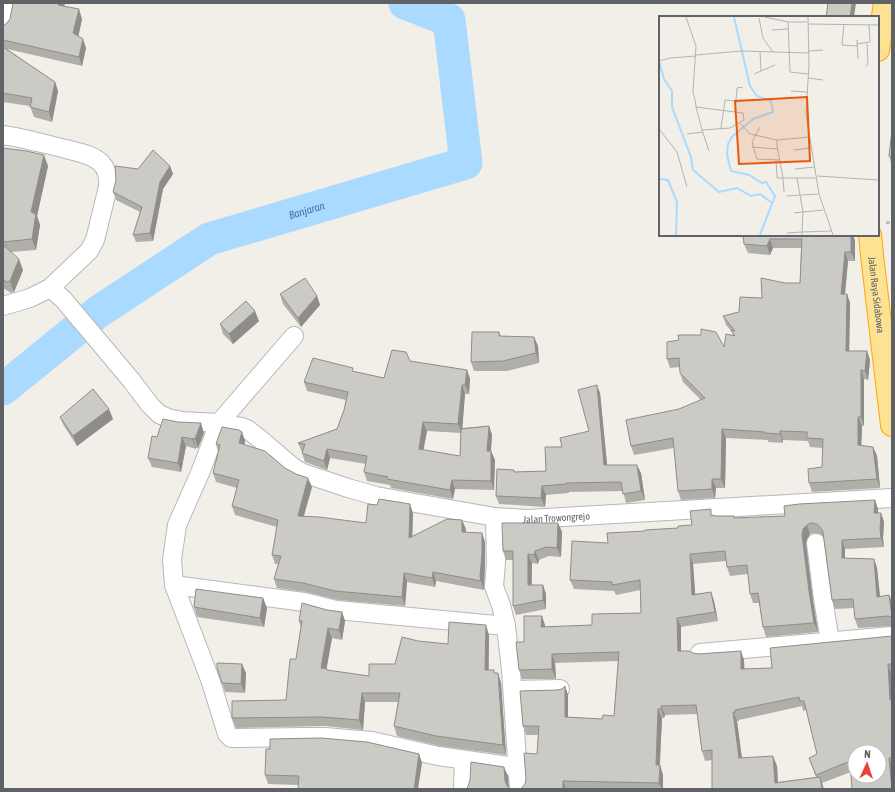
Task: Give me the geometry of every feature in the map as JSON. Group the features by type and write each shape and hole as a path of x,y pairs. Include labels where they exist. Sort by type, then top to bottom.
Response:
{"highway":[{"path":"879,43 885,3"},
{"name":"Jalan Raya Sidabowa","path":"870,236 892,425"}],"street":[{"path":"3,26 7,3"},
{"path":"3,135 22,138 90,156 101,162 109,180 95,240 89,251 57,293 30,298 3,306"},
{"name":"Jalan Trowongrejo","path":"57,293 159,414 168,418 182,421 219,423 247,429 303,474 376,496 496,517 528,519 892,498"},
{"path":"294,336 219,423 200,473 177,525 172,560 174,585 211,682 227,734 231,738 318,737 372,741 438,756 517,767"},
{"path":"496,517 496,563 494,586 502,606 506,626 513,690 519,789"},
{"path":"816,543 830,641"},
{"path":"174,585 304,602 337,610 506,626"},
{"path":"700,653 892,636"},
{"path":"513,690 560,689"},
{"path":"463,789 464,760"}],"building":[{"path":"13,3 59,3 58,5 79,9 73,33 83,39 79,57 3,40 3,26 10,19"},
{"path":"828,3 852,3 850,16 826,16"},
{"path":"3,47 55,82 49,112 30,107 32,98 3,93"},
{"path":"892,130 892,157 889,156"},
{"path":"3,148 44,155 31,212 36,214 32,239 3,242"},
{"path":"153,150 170,166 160,182 150,233 133,235 142,207 113,192 116,180 115,166 138,169"},
{"path":"743,236 851,236 851,252 845,252 841,294 847,294 846,351 867,351 865,371 861,370 861,417 858,417 858,445 873,447 877,479 809,483 808,469 822,467 823,439 807,438 807,432 780,431 780,434 722,429 721,479 712,479 712,489 678,491 673,438 631,446 626,420 679,409 705,398 680,373 679,358 667,359 667,342 679,340 678,335 701,335 701,329 716,332 724,347 726,334 735,336 731,330 735,331 723,316 739,312 740,297 762,298 761,278 785,283 800,283 802,239 770,239 767,246 744,244"},
{"path":"3,245 19,259 10,281 7,282 3,279"},
{"path":"305,278 317,296 298,318 280,294"},
{"path":"246,301 255,311 229,334 220,324"},
{"path":"472,332 499,332 499,336 534,337 536,353 503,361 471,362"},
{"path":"392,350 406,352 410,361 467,370 465,385 462,385 458,424 423,422 419,449 460,456 461,429 489,426 487,451 491,451 491,481 452,480 450,490 387,479 388,477 364,472 367,456 327,449 324,461 302,453 305,444 298,443 337,429 344,410 348,392 304,382 313,358 353,368 352,371 384,378"},
{"path":"597,385 604,465 637,465 641,491 623,494 621,482 566,483 542,486 541,498 496,496 497,469 514,470 514,472 546,471 545,447 562,447 560,438 589,431 578,390"},
{"path":"93,389 109,409 73,436 60,417"},
{"path":"163,419 178,422 201,423 195,439 182,437 178,463 148,458 152,436 157,437"},
{"path":"222,427 239,430 242,432 239,443 265,451 285,468 308,478 298,516 366,523 368,504 377,505 379,499 410,504 409,538 447,519 462,520 462,532 482,533 481,581 433,572 432,578 404,573 402,597 335,591 303,583 274,579 281,556 272,555 278,520 232,506 239,480 213,473 220,445 216,444"},
{"path":"875,500 874,513 881,513 881,538 842,540 842,558 874,559 877,597 889,595 892,617 888,616 855,619 853,599 832,600 823,532 817,524 811,523 803,529 802,535 814,623 763,627 758,593 750,594 747,565 727,567 725,551 690,554 692,595 711,592 715,612 677,618 678,651 689,651 698,654 741,651 741,669 772,668 770,648 892,636 892,664 888,664 890,700 892,700 892,758 889,758 892,789 852,789 852,784 887,784 887,744 847,744 847,762 816,775 809,758 817,754 804,701 800,701 799,697 735,710 736,712 733,712 739,758 773,756 775,783 820,777 822,789 712,789 712,750 702,751 696,705 661,706 661,709 658,709 656,765 660,765 659,783 563,781 563,789 521,789 525,784 526,779 524,753 537,754 539,726 523,726 520,691 557,690 562,689 565,686 565,717 602,719 603,715 614,716 619,652 552,654 552,669 519,670 516,642 524,642 524,616 542,616 541,627 592,625 592,614 641,613 640,580 612,585 612,582 570,580 572,541 608,543 607,533 678,528 678,526 692,525 690,511 711,509 711,516 734,516 734,518 785,516 784,506"},
{"path":"502,523 558,523 557,548 546,547 535,551 534,555 528,554 528,585 543,585 543,600 513,606 513,551 503,551"},
{"path":"196,589 263,598 260,618 194,607"},
{"path":"302,603 327,610 342,612 339,630 328,628 321,668 369,676 369,664 395,664 402,637 418,641 448,644 449,622 486,625 485,670 494,670 494,673 498,673 503,745 436,736 394,726 400,693 362,693 359,720 322,717 232,718 232,701 286,700 290,659 296,659 302,621 299,621"},
{"path":"217,663 242,664 241,684 222,683"},
{"path":"321,738 367,742 419,754 414,789 298,789 299,776 265,775 266,749 270,749 270,739"},
{"path":"471,762 504,767 505,781 507,786 511,789 467,789 470,780"}],"waterway":[{"name":"Banjaran","path":"3,389 98,312 209,239 466,163 449,20 405,3"}]}
